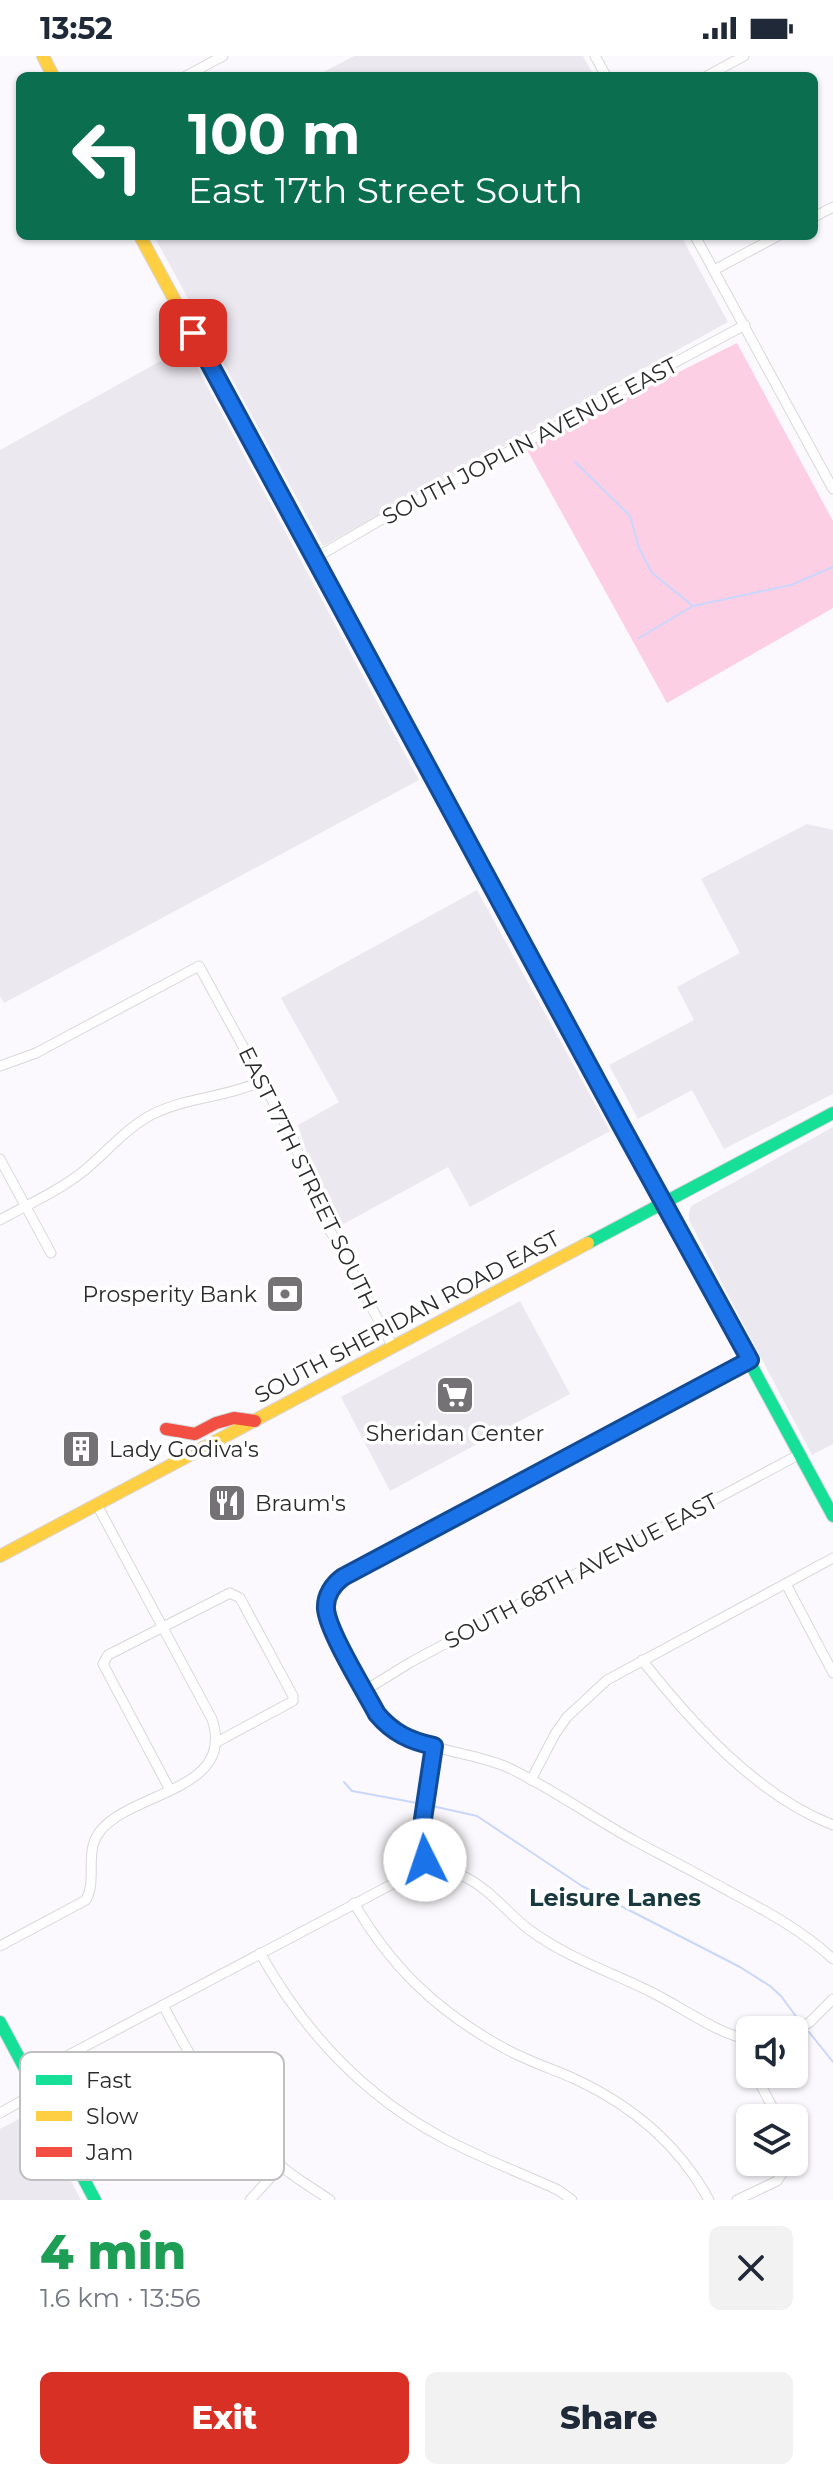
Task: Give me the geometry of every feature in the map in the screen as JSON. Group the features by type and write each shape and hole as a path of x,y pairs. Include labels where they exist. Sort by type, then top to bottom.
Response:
{"main road":[{"path":"142,240 833,1516"},
{"name":"SOUTH SHERIDAN ROAD EAST","path":"0,1556 833,1113"},
{"path":"166,1429 195,1434 234,1418 255,1421"},
{"path":"0,2022 20,2059"},
{"path":"84,2180 95,2200"}],"street":[{"path":"193,72 223,56"},
{"path":"714,72 744,56"},
{"path":"697,240 833,489"},
{"path":"714,270 770,240"},
{"name":"SOUTH JOPLIN AVENUE EAST","path":"315,558 745,325"},
{"name":"EAST 17TH STREET SOUTH","path":"0,1066 36,1053 199,966 293,1138 313,1199 393,1347"},
{"path":"0,1220 71,1181 143,1120 175,1105 227,1095 262,1081"},
{"path":"0,1159 51,1253"},
{"path":"750,1360 343,1577 329,1592 326,1610 331,1627 364,1691 387,1726 415,1742 477,1756 531,1780 778,1918 816,1943 833,1959"},
{"name":"SOUTH 68TH AVENUE EAST","path":"364,1691 411,1662 800,1454"},
{"path":"0,1946 86,1900 90,1892 96,1836 104,1826 201,1772 214,1754 217,1742 212,1719 97,1505"},
{"path":"531,1780 555,1734 578,1705 607,1680 833,1558"},
{"path":"786,1584 833,1673"},
{"path":"170,1790 103,1664 108,1655 230,1593 240,1598 293,1696 291,1704 217,1742"},
{"path":"642,1660 666,1690 747,1772 779,1796 833,1825"},
{"path":"426,1872 423,1819 434,1746"},
{"path":"74,2052 354,1903 411,1875 440,1871 464,1877 484,1890 531,1931 577,1960 659,1995 718,2029 736,2035"},
{"path":"354,1903 382,1948 425,1993 469,2028 502,2047 598,2091 645,2121 684,2162 709,2200"},
{"path":"260,1953 278,1987 317,2037 343,2066 376,2095 443,2138 558,2190 572,2200"},
{"path":"808,2023 833,1999"},
{"path":"163,2005 187,2052"},
{"path":"0,2113 20,2102"},
{"path":"284,2168 330,2200"},
{"path":"737,2200 777,2181 780,2176"},
{"path":"250,2200 268,2180"}],"shaded area":[{"path":"354,56 583,56 592,72 324,72"},
{"path":"156,240 683,240 728,322 323,546"},
{"path":"737,343 833,521 833,608 667,703 526,448"},
{"path":"186,347 419,780 4,1003 0,996 0,450"},
{"path":"807,824 833,830 833,1094 724,1149 692,1090 638,1119 609,1065 694,1020 677,987 740,953 701,879"},
{"path":"477,890 610,1131 470,1207 448,1167 338,1227 323,1203 298,1125 339,1102 281,998"},
{"path":"833,1127 833,1444 812,1455 689,1220 689,1213 691,1206"},
{"name":"Sheridan Center","path":"520,1301 570,1394 390,1491 341,1397"},
{"path":"20,2118 20,2180 70,2180 81,2200 0,2200 0,2129"}],"waterway":[{"path":"575,462 630,516 639,548 652,573 692,605"},
{"path":"639,638 693,606 791,585 833,567"},
{"path":"344,1782 352,1791 417,1803"},
{"path":"432,1806 477,1816 582,1886 740,1967 770,1986 796,2016"},
{"path":"809,2032 833,2062"}],"traffic: fast":[{"path":"419,752 833,1516"},
{"path":"588,1243 833,1113"},
{"path":"0,2022 20,2059"},
{"path":"84,2180 95,2200"}],"traffic: slow":[{"path":"43,56 51,72"},
{"path":"142,240 419,752"},
{"path":"0,1556 588,1243"}],"traffic: jam":[{"path":"166,1429 195,1434 234,1418 255,1421"}],"place":[{"name":"Prosperity Bank","path":"285,1294"},
{"name":"Sheridan Center","path":"455,1395"},
{"name":"Lady Godiva's","path":"81,1449"},
{"name":"Braum's","path":"227,1503"}],"district":[{"name":"Leisure Lanes","path":"615,1897"}],"route":[{"path":"193,333 750,1360 343,1577 329,1592 326,1610 331,1627 377,1714 401,1736 434,1746 423,1819 425,1860"}]}
